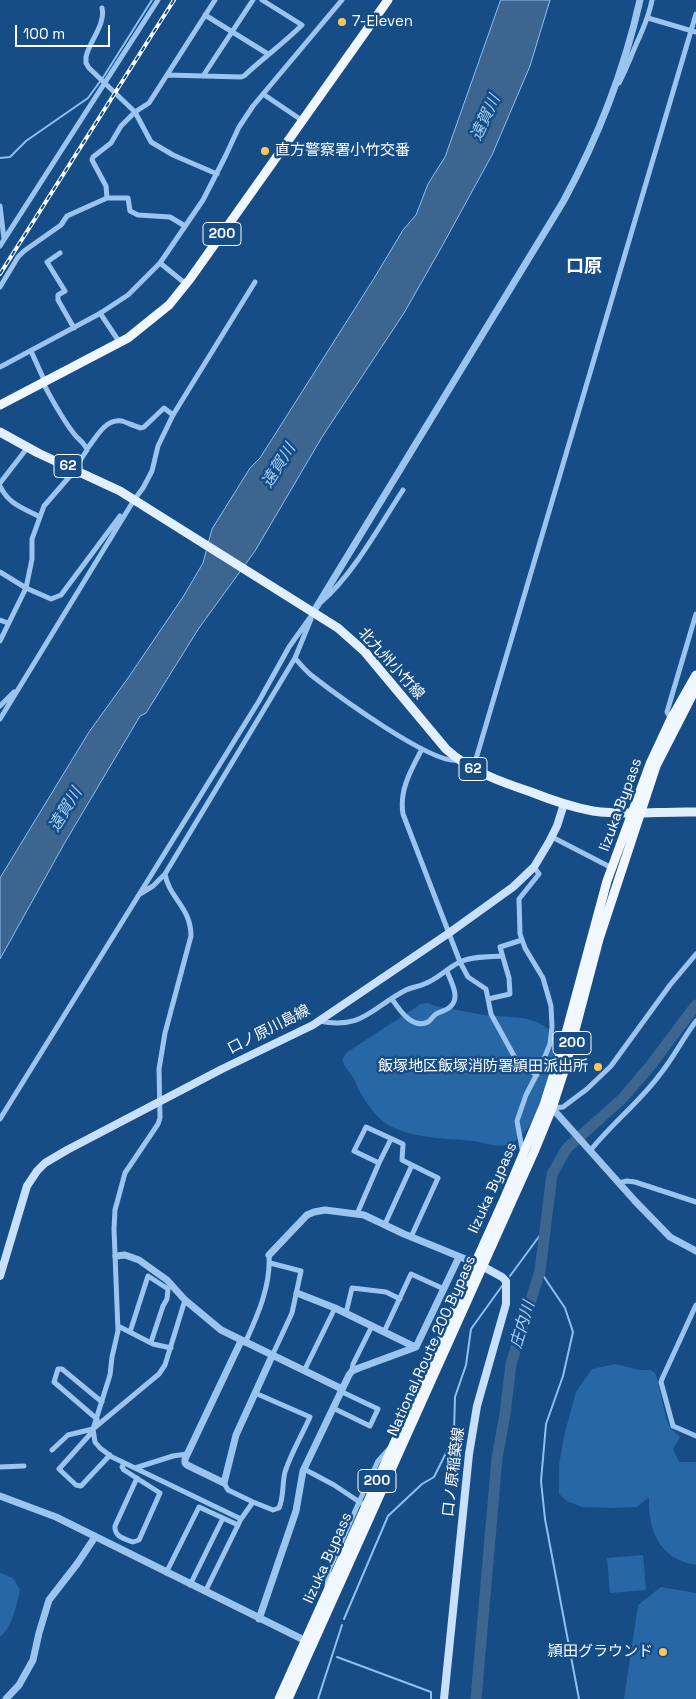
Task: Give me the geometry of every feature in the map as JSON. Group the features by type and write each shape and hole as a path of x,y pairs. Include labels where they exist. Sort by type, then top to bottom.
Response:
{"highway":[{"name":"200","path":"0,405 120,343 148,324 169,305 186,284 388,0"},
{"name":"Iizuka Bypass","path":"279,1699 309,1643 362,1504 394,1444 478,1265 523,1156 548,1107 562,1048 612,868 637,812 650,764 671,719 696,675"},
{"name":"National Route 200 Bypass","path":"288,1699 309,1643 478,1265 534,1152 548,1107 565,1068 599,940 637,812 656,766 696,688"}],"main road":[{"name":"北九州小竹線","path":"2,435 107,484 314,609 365,652 434,735 458,760 473,769 564,804 594,811 696,812"},
{"name":"口ノ原川島線","path":"0,1276 25,1193 37,1171 60,1153 318,1021 449,933 513,887 534,867 552,837 564,804"},
{"name":"口ノ原稲築線","path":"444,1699 469,1454 477,1406 506,1304 506,1281 502,1276 478,1265"}],"street":[{"path":"0,246 158,0"},
{"path":"107,198 106,186 92,160 93,157 111,143 120,126 135,112 149,103 215,0"},
{"path":"203,76 254,0"},
{"path":"167,75 244,76 302,25 262,0"},
{"path":"0,367 74,328 128,295 160,263 217,174 239,127 263,94 342,0"},
{"path":"0,1119 259,701 289,647 563,202 589,152 614,89 634,26 640,0"},
{"path":"614,89 627,69 648,18 652,0"},
{"path":"102,8 104,14 87,51 86,62 89,68 135,112 151,142 173,156 217,174"},
{"path":"473,769 694,32 696,14"},
{"path":"205,15 268,54"},
{"path":"648,18 694,32"},
{"path":"263,94 303,120"},
{"path":"0,287 18,257 24,251 61,225 67,216 107,198 128,198 130,211 138,215 170,217 185,226"},
{"path":"0,206 4,239"},
{"path":"60,253 47,262 65,291 58,295 58,300 74,328"},
{"path":"160,263 186,284"},
{"path":"0,719 143,488 152,471 158,446 173,414 255,282"},
{"path":"100,313 120,343"},
{"path":"31,351 44,383 66,423 76,437 86,445 87,450"},
{"path":"0,641 26,588 32,558 32,539 46,502 62,486 109,423 119,421 141,428 164,408 173,414"},
{"path":"28,448 0,484 7,499 40,517"},
{"path":"138,895 153,886 165,874 295,658 314,609 336,587 362,553 403,490"},
{"path":"0,572 26,588 51,600 61,595 123,512 134,502"},
{"path":"671,719 667,712 696,614"},
{"path":"0,620 8,623"},
{"path":"295,658 309,674 376,721 422,749 452,762 458,760"},
{"path":"0,706 19,688"},
{"path":"422,749 410,772 403,792 401,803 403,814 460,962 468,977 486,989 491,1014 519,1065 537,1075"},
{"path":"552,837 612,868"},
{"path":"523,1156 518,1136 517,1121 526,1095 550,1044 552,1027 551,1006 543,978 525,948 520,934 519,900 539,874 534,867"},
{"path":"165,874 168,884 188,915 191,924 191,936 165,1033 159,1068 160,1118 158,1124 125,1173 119,1192 114,1229 118,1326 110,1375 93,1430 95,1442 110,1455 241,1519"},
{"path":"488,999 510,994 509,978 500,947 522,940"},
{"path":"548,1107 563,1107 587,1089 611,1066 670,985 696,954"},
{"path":"318,1021 331,1024 351,1023 360,1020 406,990 423,985 460,962 470,959 502,956"},
{"path":"392,999 405,1017 423,1023 429,1022 434,1016 451,1006 454,1002 455,992 446,971"},
{"path":"589,1150 661,1074 696,1022"},
{"path":"548,1107 670,1237 696,1251"},
{"path":"380,1163 354,1151 366,1127 403,1144 402,1160 438,1178 411,1237"},
{"path":"357,1214 391,1138"},
{"path":"385,1224 412,1165"},
{"path":"619,1183 627,1181 636,1182 696,1202"},
{"path":"255,1393 310,1417 288,1464 281,1503 279,1508 273,1510 228,1490 224,1483 184,1463 260,1310 270,1263 269,1254 307,1215 325,1210 364,1214 411,1237 478,1265"},
{"path":"116,1256 125,1255 132,1257 168,1289 167,1298 151,1342"},
{"path":"352,1371 415,1347 419,1343 459,1257"},
{"path":"224,1483 236,1435 292,1314 297,1293 301,1271 270,1263"},
{"path":"150,1272 168,1280 185,1300 221,1330 378,1409 370,1426 333,1408"},
{"path":"130,1332 150,1272"},
{"path":"384,1332 411,1274 444,1289"},
{"path":"346,1313 352,1288 386,1292 400,1299"},
{"path":"297,1293 346,1313 415,1347"},
{"path":"110,1455 80,1486 76,1485 59,1469 93,1430 159,1374 165,1365 171,1348 185,1300"},
{"path":"696,1305 661,1382 674,1426 696,1436"},
{"path":"304,1371 335,1308"},
{"path":"118,1326 151,1342 171,1348"},
{"path":"259,1619 296,1511 300,1480 304,1468 372,1326"},
{"path":"97,1419 54,1382 58,1369 62,1369 102,1402"},
{"path":"52,1450 68,1435 93,1430"},
{"path":"135,1468 173,1456 187,1454"},
{"path":"124,1463 122,1467 124,1470 153,1488 160,1493 139,1540 133,1542 116,1534 114,1531 115,1526 137,1478"},
{"path":"0,1467 24,1466"},
{"path":"304,1468 362,1504"},
{"path":"0,1496 56,1517 309,1643"},
{"path":"205,1592 241,1519 253,1502"},
{"path":"166,1573 196,1509 199,1507 238,1525"},
{"path":"190,1585 223,1518"},
{"path":"6,1699 19,1685 33,1660 49,1600 95,1537"}],"shaded area":[{"path":"428,1003 484,1015 533,1020 552,1033 555,1041 555,1052 547,1086 534,1119 523,1134 510,1144 496,1146 404,1132 393,1128 381,1120 362,1096 342,1060 346,1053 421,1004"},
{"path":"615,1364 640,1370 650,1370 655,1373 666,1418 670,1427 680,1437 673,1449 679,1462 696,1462 696,1565 683,1562 673,1556 658,1541 651,1521 649,1497 637,1507 582,1507 567,1501 559,1494 559,1465 564,1436 576,1392 592,1369"},
{"path":"643,1555 646,1590 610,1593 607,1558"},
{"path":"0,1573 13,1578 20,1590 11,1622 0,1637"},
{"name":"頴田グラウンド","path":"661,1587 696,1593 696,1699 624,1699 638,1605"}],"water":[{"name":"遠賀川","path":"501,0 550,0 530,66 492,155 404,313 322,437 255,551 199,628 146,713 140,716 64,844 0,959 0,878 89,732 183,597 203,563 212,529 250,468 260,458 403,230 416,215 428,184 445,157"}],"waterway":[{"path":"0,158 10,157 26,141 88,98 152,0"},
{"name":"庄内川","path":"476,1699 497,1458 511,1364 540,1271 552,1174 567,1148 622,1099 651,1065 696,1005"},
{"path":"510,1276 546,1227"},
{"path":"540,1271 565,1308 573,1332 563,1376 546,1424 541,1481 545,1519 579,1699"},
{"path":"454,1432 455,1397 466,1365 471,1329 502,1286"},
{"path":"344,1619 388,1516 422,1484 434,1477 454,1437"},
{"path":"318,1699 342,1625"},
{"path":"337,1657 431,1692 431,1699"}],"railway":[{"path":"0,274 174,0"}],"place":[{"name":"7-Eleven","path":"342,22"},
{"name":"直方警察署小竹交番","path":"265,151"},
{"name":"飯塚地区飯塚消防署頴田派出所","path":"598,1067"},
{"name":"頴田グラウンド","path":"663,1652"}],"district":[{"name":"口原","path":"584,267"}]}
